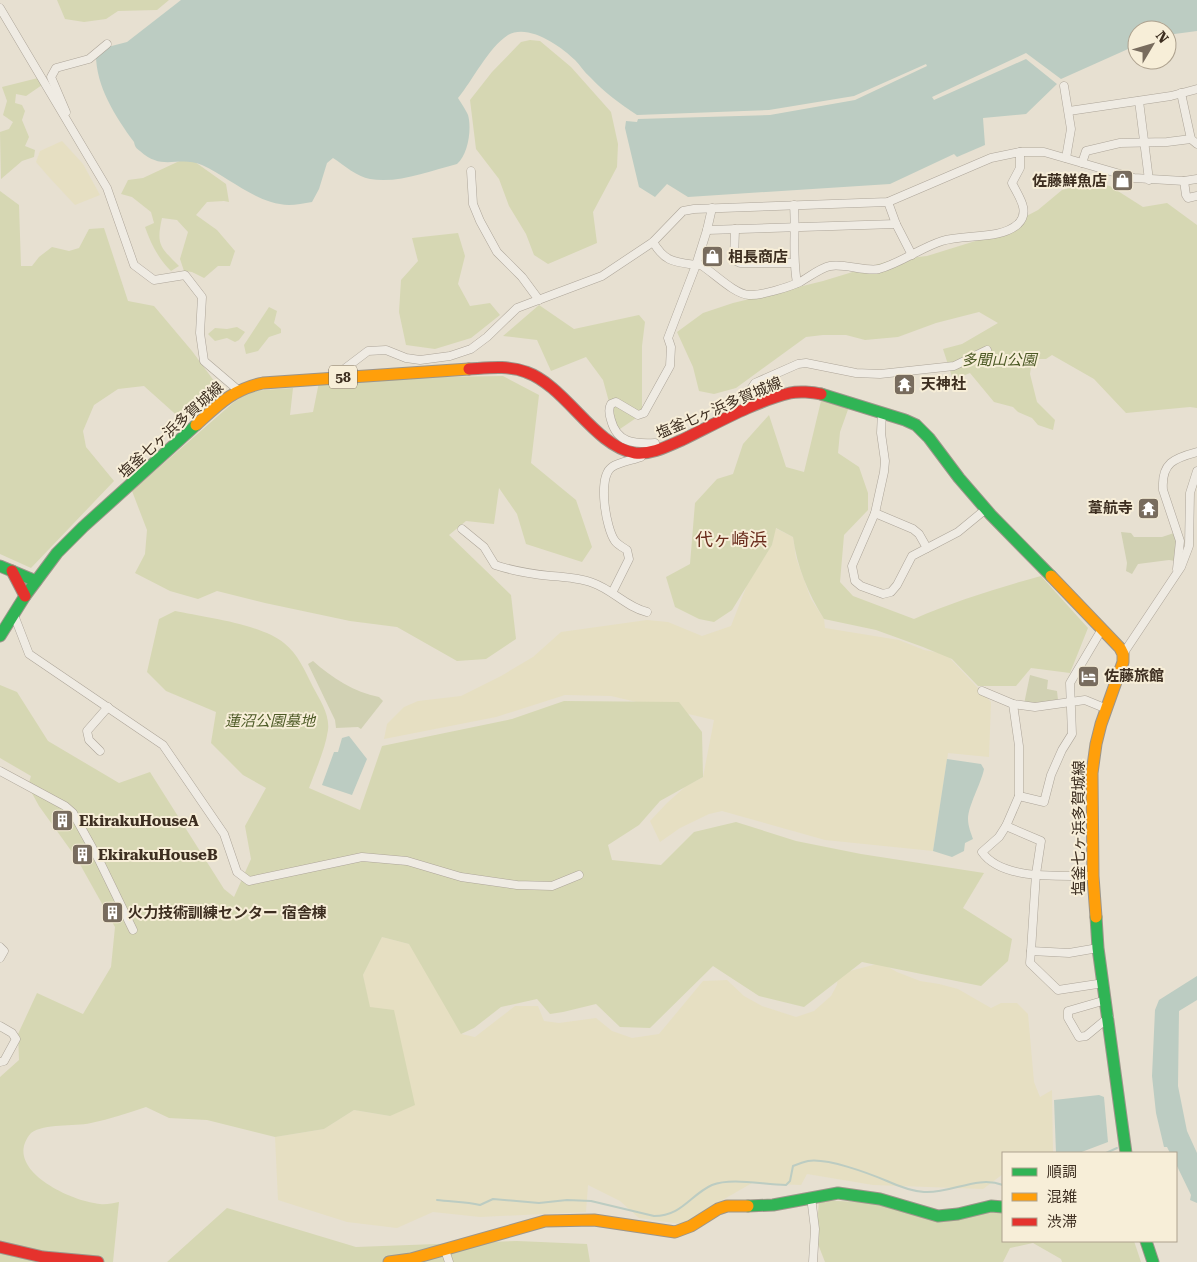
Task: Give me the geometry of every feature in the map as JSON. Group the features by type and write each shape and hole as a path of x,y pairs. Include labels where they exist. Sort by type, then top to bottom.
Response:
{"main road":[{"name":"塩釜七ヶ浜多賀城線","path":"0,636 25,596 57,553 83,527 227,398 238,390 263,383 488,368 520,370 540,379 554,389 612,443 628,451 644,453 657,451 754,406 783,394 798,391 817,393 905,420 922,431 986,509 1120,648 1122,654 1123,662 1096,744 1092,773 1093,876 1098,948 1126,1152"},
{"path":"0,566 36,581"},
{"path":"12,571 25,596"},
{"path":"389,1262 410,1260 553,1220 594,1220 675,1232 691,1226 718,1209 727,1206 738,1204 774,1205 838,1192 862,1195 938,1216 958,1214 991,1206 1002,1207"},
{"path":"1146,1242 1152,1262"},
{"path":"0,1246 43,1257 98,1262"}],"street":[{"path":"0,8 107,188 134,265 154,280 185,275 202,297 200,333 204,361 238,390"},
{"path":"73,131 74,129 51,77 56,68 89,59 107,44"},
{"path":"1064,86 1071,129 1066,158"},
{"path":"1069,111 1171,96 1197,88"},
{"path":"1082,162 1086,151 1120,143 1194,141 1181,93"},
{"path":"1139,100 1150,180"},
{"path":"653,242 660,254 677,262 701,265 730,287 746,295 754,295 798,284 830,266 878,269 941,241 970,236 996,235 1018,224 1024,214 1024,208 1012,183 1020,168 1020,152"},
{"path":"337,377 339,373 368,351 386,350 406,358 420,360 461,353 480,343 517,308 602,276 653,242 683,211 712,208 888,202 991,158 1020,152 1044,152 1134,178 1184,181 1197,178"},
{"path":"471,171 473,204 480,221 497,252 522,277 539,300"},
{"path":"1184,181 1186,196 1188,198 1197,196"},
{"path":"888,202 896,224 912,255"},
{"path":"794,205 794,263 798,284"},
{"path":"657,451 655,443 640,444 620,437 611,422 609,407 613,403 619,403 638,414 644,413 661,385 670,366 671,348 668,338 696,265 712,208"},
{"path":"707,230 896,224"},
{"path":"735,229 734,260 740,263 794,263"},
{"path":"754,406 751,389 755,383 798,364 806,363 856,373 880,374 954,366 987,350"},
{"path":"882,412 881,433 885,461 884,472 875,512 852,566 855,581 861,586 883,594 891,592 897,585 912,556 958,532 986,509"},
{"path":"1174,578 1180,555 1180,541 1163,490 1162,481 1164,471 1171,462 1179,456 1197,452"},
{"path":"613,591 629,559 627,550 615,541 603,502 606,475 611,467 641,458 644,453"},
{"path":"1122,654 1182,567 1189,546 1190,493 1197,471"},
{"path":"875,512 913,529 919,534 927,548"},
{"path":"462,529 484,547 495,565 506,569 592,582 613,591 623,601 636,609 647,612"},
{"path":"14,615 29,654 163,744 224,834 237,872 249,880 362,857 407,862 461,877 517,885 552,886 579,875"},
{"path":"1019,796 1044,802 1051,775 1062,750 1072,734 1070,683 1102,629"},
{"path":"982,692 1013,704 1035,708 1085,700 1107,709"},
{"path":"1013,704 1019,746 1019,796 999,837 982,852 988,861 1013,873 1093,876"},
{"path":"100,751 89,740 88,731 108,707"},
{"path":"0,770 65,806 73,813 134,930"},
{"path":"1006,826 1041,840 1036,874 1030,963 1058,990 1104,983"},
{"path":"0,947 4,951 0,958"},
{"path":"1031,951 1069,953 1098,948"},
{"path":"1106,1000 1068,1011 1068,1018 1079,1037 1086,1036 1108,1017"},
{"path":"0,1026 12,1033 16,1039 4,1061 0,1062"},
{"path":"811,1197 815,1229 814,1262"},
{"path":"445,1250 448,1262"}],"shaded area":[{"path":"181,0 1197,0 1197,31 1177,34 1177,20 1127,20 1127,49 1061,79 1026,53 932,97 934,100 1026,59 1057,84 1026,114 983,118 985,145 957,157 954,154 890,184 688,197 667,184 655,197 639,187 625,128 626,121 770,115 855,100 927,66 926,64 854,96 769,110 637,115 601,88 561,48 534,34 516,32 508,35 494,48 458,98 468,115 470,127 464,155 457,164 413,176 381,180 360,176 333,158 327,163 319,189 312,202 289,205 277,204 244,190 202,165 193,162 156,161 136,147 113,111 103,88 97,64 96,52 100,49 127,42"},
{"path":"62,141 83,164 100,195 75,205 36,162 40,151"},
{"path":"775,528 793,537 796,558 811,599 824,619 825,628 899,640 924,650 946,654 991,702 989,757 948,753 933,851 825,840 722,811 709,814 680,828 660,842 650,821 685,787 703,777 714,720 611,696 565,695 496,717 384,739 387,724 404,707 418,701 461,696 533,657 561,632 647,620 668,622 702,636 731,626 747,585 772,545"},
{"path":"349,736 367,759 352,795 322,785 334,752 338,752 342,738"},
{"path":"947,759 981,764 984,769 972,801 968,819 973,839 965,843 964,851 952,857 933,851"},
{"path":"382,937 409,944 448,996 461,1034 475,1037 515,1006 538,1006 544,1021 559,1023 596,1018 612,1031 632,1038 659,1034 703,981 727,980 744,996 762,1006 796,1017 814,1011 831,996 837,985 838,974 881,963 920,981 958,989 991,1008 1001,1003 1017,1003 1028,1014 1034,1082 1040,1097 1052,1090 1053,1152 1002,1152 1002,1175 983,1189 873,1185 807,1174 801,1185 752,1183 681,1224 639,1218 620,1201 588,1185 586,1212 480,1217 433,1212 397,1228 347,1222 278,1200 275,1137 324,1129 354,1110 390,1116 363,975"},
{"path":"1197,976 1197,1000 1179,1011 1178,1086 1187,1131 1197,1153 1197,1203 1190,1200 1191,1195 1177,1166 1177,1152 1170,1152 1167,1147 1164,1147 1156,1113 1152,1076 1155,1010 1159,1000"},
{"path":"1099,1095 1104,1097 1108,1142 1082,1152 1056,1152 1054,1100"}],"green space":[{"path":"57,0 169,0 157,10 118,11 106,19 84,22 65,19"},
{"path":"530,40 540,41 571,67 611,112 618,144 617,167 593,212 597,243 548,264 534,255 526,234 509,206 499,179 476,149 470,100 492,72 521,42"},
{"path":"38,78 42,85 26,96 16,94 15,103 22,105 25,111 22,120 29,137 25,146 35,150 34,157 22,161 1,179 0,132 9,129 13,122 3,115 7,101 2,87"},
{"path":"188,157 226,184 229,202 207,202 196,215 217,230 235,251 230,266 218,266 204,278 192,272 184,271 180,259 188,232 177,220 162,218 159,234 164,250 179,266 171,271 155,250 145,227 154,223 151,212 132,197 121,194 128,180 143,178"},
{"name":"多聞山公園","path":"1088,182 1110,186 1143,207 1167,203 1197,225 1197,408 1126,413 1094,379 1052,355 1046,359 1032,359 1030,374 1037,402 1055,420 1053,430 1038,425 1032,418 1018,412 1013,407 994,402 970,373 953,380 943,349 962,344 998,323 979,312 936,323 898,337 865,340 846,335 806,337 736,388 714,394 699,391 693,367 677,332 703,313 733,303 823,281 892,260 927,256 985,238 1038,210 1062,190"},
{"path":"0,191 19,205 21,266 32,266 39,257 52,247 69,251 79,248 89,229 104,228 128,301 154,306 192,351 217,385 182,420 144,386 118,389 94,405 83,431 86,447 114,481 31,568 0,554"},
{"path":"458,233 465,256 458,284 470,306 490,303 500,315 471,338 435,349 406,345 399,312 401,280 418,261 412,238"},
{"path":"539,305 574,329 639,315 645,322 642,346 642,414 617,431 603,380 586,357 551,371 537,340 503,336"},
{"path":"269,307 277,311 274,323 281,329 281,333 269,337 258,351 246,354 244,345"},
{"path":"237,327 245,332 235,342 227,338 215,341 208,334 215,328 227,329"},
{"path":"503,376 539,395 531,463 576,500 592,547 582,562 526,544 517,514 499,488 494,524 466,521 449,535 511,595 516,639 486,659 457,661 397,627 350,621 217,591 198,599 170,591 135,573 145,554 147,530 132,491 234,402 251,391 293,388 290,415 313,412 319,382 372,378"},
{"path":"821,401 850,404 840,432 838,453 859,467 868,493 868,510 844,535 840,582 853,596 914,619 977,595 1041,576 1088,628 1070,673 1031,668 1016,686 978,686 952,659 876,630 824,619 804,580 797,559 793,537 776,528 772,545 732,610 714,622 699,619 675,607 666,577 690,564 695,503 717,479 733,474 743,444 769,415 786,467 804,472"},
{"path":"1121,532 1131,533 1134,537 1162,537 1174,533 1177,542 1175,561 1138,564 1132,574 1126,571 1127,563"},
{"name":"蓮沼公園墓地","path":"175,611 247,626 274,636 289,647 304,669 321,702 328,724 325,745 309,788 360,810 382,746 512,719 564,701 679,702 702,732 703,777 660,801 639,825 608,845 612,860 661,865 694,832 736,822 796,841 861,854 984,873 963,908 1012,939 1008,961 981,986 862,962 804,1007 759,996 713,966 650,1028 620,1027 596,1004 550,1014 537,999 501,1007 474,1028 461,1034 409,944 382,937 363,975 370,1007 394,1010 415,1105 390,1116 354,1110 324,1129 275,1137 207,1120 169,1118 146,1107 91,1123 51,1126 37,1130 31,1133 24,1146 25,1159 32,1171 43,1181 73,1197 88,1202 110,1204 119,1202 113,1262 0,1262 0,1077 19,1060 18,1034 37,993 83,1014 111,967 115,927 77,859 39,806 28,786 31,776 0,758 0,685 17,692 48,741 119,783 150,772 224,889 234,897 251,859 245,826 266,788 243,775 211,743 216,712 166,691 147,672 159,619"},
{"path":"313,661 344,684 361,692 379,697 383,701 361,729 358,727 336,728 335,720 308,664"},
{"path":"1030,675 1048,680 1047,689 1057,691 1058,700 1040,705 1024,704"},
{"path":"819,1200 877,1203 927,1219 942,1220 997,1211 1002,1212 1002,1242 1134,1242 1141,1262 1062,1262 1061,1259 1033,1243 1010,1248 1003,1262 825,1262 816,1239"},
{"path":"227,1208 356,1247 517,1241 587,1244 590,1262 167,1262"}],"waterway":[{"path":"1108,1152 1117,1148"},
{"path":"437,1200 480,1205 493,1199 539,1203 567,1200 591,1201 654,1216 664,1215 679,1209 704,1189 720,1183 738,1181 786,1185 790,1181 793,1166 806,1161 826,1162 848,1167 909,1189 924,1192 934,1192 983,1182 1002,1185"}],"traffic: fast":[{"path":"821,394 916,425 929,438 959,478 991,515 1051,576"},
{"path":"0,636 25,596 57,553 83,527 196,425"},
{"path":"0,566 36,581"},
{"path":"1096,917 1098,948 1126,1152"},
{"path":"748,1206 773,1205 838,1193 880,1199 938,1216 958,1214 991,1206 1002,1207"},
{"path":"1146,1242 1153,1262"}],"traffic: slow":[{"path":"196,425 234,394 263,383 469,369"},
{"path":"1051,576 1120,648 1123,654 1123,662 1101,724 1092,773 1093,876 1096,917"},
{"path":"389,1262 411,1259 545,1221 594,1220 675,1232 691,1226 718,1209 727,1206 748,1206"}],"traffic: jam":[{"path":"469,369 512,368 540,379 606,439 620,448 635,453 647,453 665,447 749,407 776,397 797,392 821,394"},
{"path":"12,571 25,596"},
{"path":"0,1247 43,1257 98,1262"}],"place":[{"name":"佐藤鮮魚店","path":"1123,181"},
{"name":"相長商店","path":"712,257"},
{"name":"天神社","path":"905,384"},
{"name":"葦航寺","path":"1149,508"},
{"name":"佐藤旅館","path":"1088,676"},
{"name":"EkirakuHouseA","path":"63,821"},
{"name":"EkirakuHouseB","path":"82,855"},
{"name":"火力技術訓練センター 宿舎棟","path":"112,913"}],"district":[{"name":"代ヶ崎浜","path":"731,539"}]}
